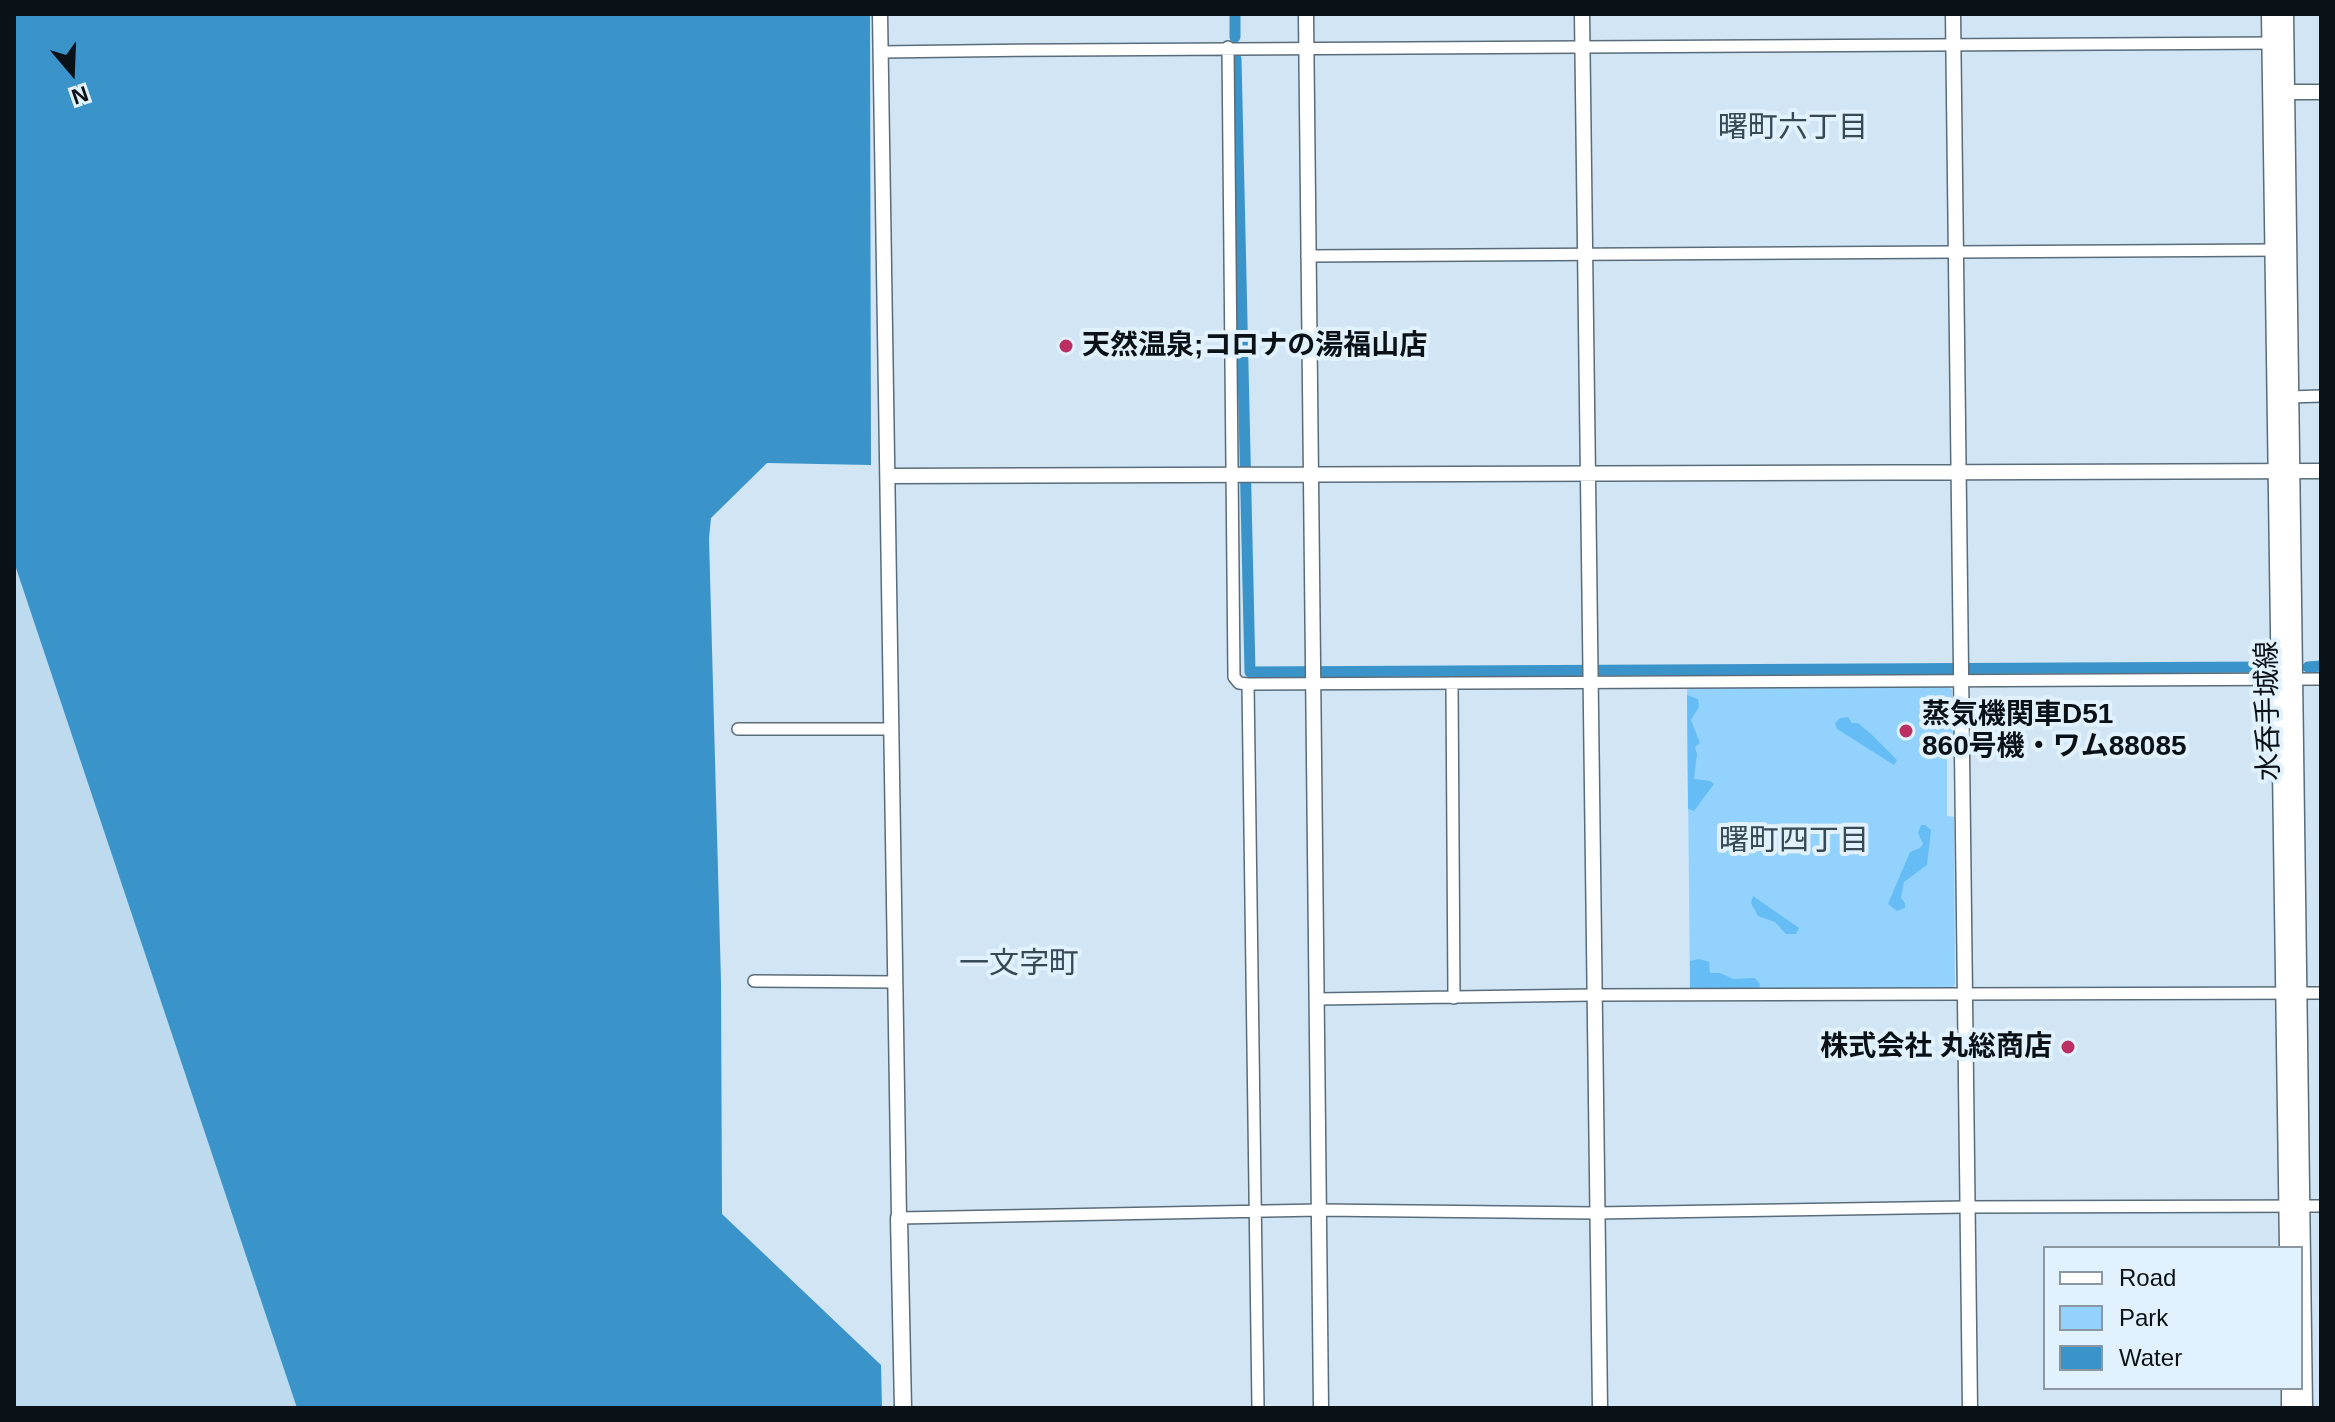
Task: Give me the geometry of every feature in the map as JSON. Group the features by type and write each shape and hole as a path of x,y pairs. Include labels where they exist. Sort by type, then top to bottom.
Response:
{"main road":[{"name":"水呑手城線","path":"2270,14 2278,43 2297,1246"},
{"name":"水呑手城線","path":"2278,43 2285,14"},
{"name":"水呑手城線","path":"2281,250 2289,397 2284,470"},
{"name":"水呑手城線","path":"2288,1246 2295,1206"},
{"path":"899,1218 903,1408"},
{"name":"水呑手城線","path":"2303,1386 2304,1408"}],"street":[{"path":"880,14 899,1218 1319,1210 1596,1213 1965,1207 2321,1206"},
{"path":"1306,14 1321,1408"},
{"path":"1582,14 1600,1408"},
{"path":"1953,14 1966,994 1965,1207 1970,1408"},
{"path":"881,52 1228,47 1582,49 2278,43"},
{"path":"1228,47 1235,476 1234,677 1239,683 1314,675 1452,683 1591,674 1961,673 2321,679"},
{"path":"2279,92 2321,92"},
{"path":"1307,256 2281,250"},
{"path":"2289,397 2321,396"},
{"path":"888,476 2321,471"},
{"path":"1452,683 1454,998"},
{"path":"1248,684 1258,1408"},
{"path":"738,729 891,729"},
{"path":"754,981 895,982"},
{"path":"1317,999 2321,993"}],"shaded area":[{"path":"14,562 284,1365 297,1408 14,1408"},
{"path":"1687,695 1698,699 1699,707 1691,720 1700,743 1695,747 1694,779 1714,784 1694,811 1688,809"},
{"path":"1848,717 1897,760 1894,765 1837,729 1835,723 1840,718"},
{"path":"1921,825 1931,830 1927,865 1904,882 1901,898 1905,908 1897,911 1888,904 1910,852 1923,844 1918,833"},
{"path":"1753,896 1799,928 1796,934 1786,934 1775,922 1758,916 1751,903"},
{"path":"1699,959 1709,962 1710,973 1720,973 1733,979 1755,978 1760,984 1759,989 1690,989 1690,961"}],"green space":[{"path":"1949,686 1952,690 1953,742 1947,742 1947,816 1954,817 1953,988 1690,989 1687,688"}],"water":[{"path":"14,14 870,14 871,465 767,463 711,518 709,538 721,982 722,1214 881,1365 882,1408 297,1408 14,562"}],"waterway":[{"path":"1235,14 1235,37"},
{"path":"1236,59 1250,672 2267,667"},
{"path":"2308,667 2321,666"}],"place":[{"name":"天然温泉;コロナの湯福山店","path":"1066,346"},
{"name":"蒸気機関車D51 860号機・ワム88085","path":"1906,731"},
{"name":"株式会社 丸総商店","path":"2068,1047"}],"district":[{"name":"曙町六丁目","path":"1793,129"},
{"name":"曙町四丁目","path":"1794,842"},
{"name":"一文字町","path":"1019,965"}]}
